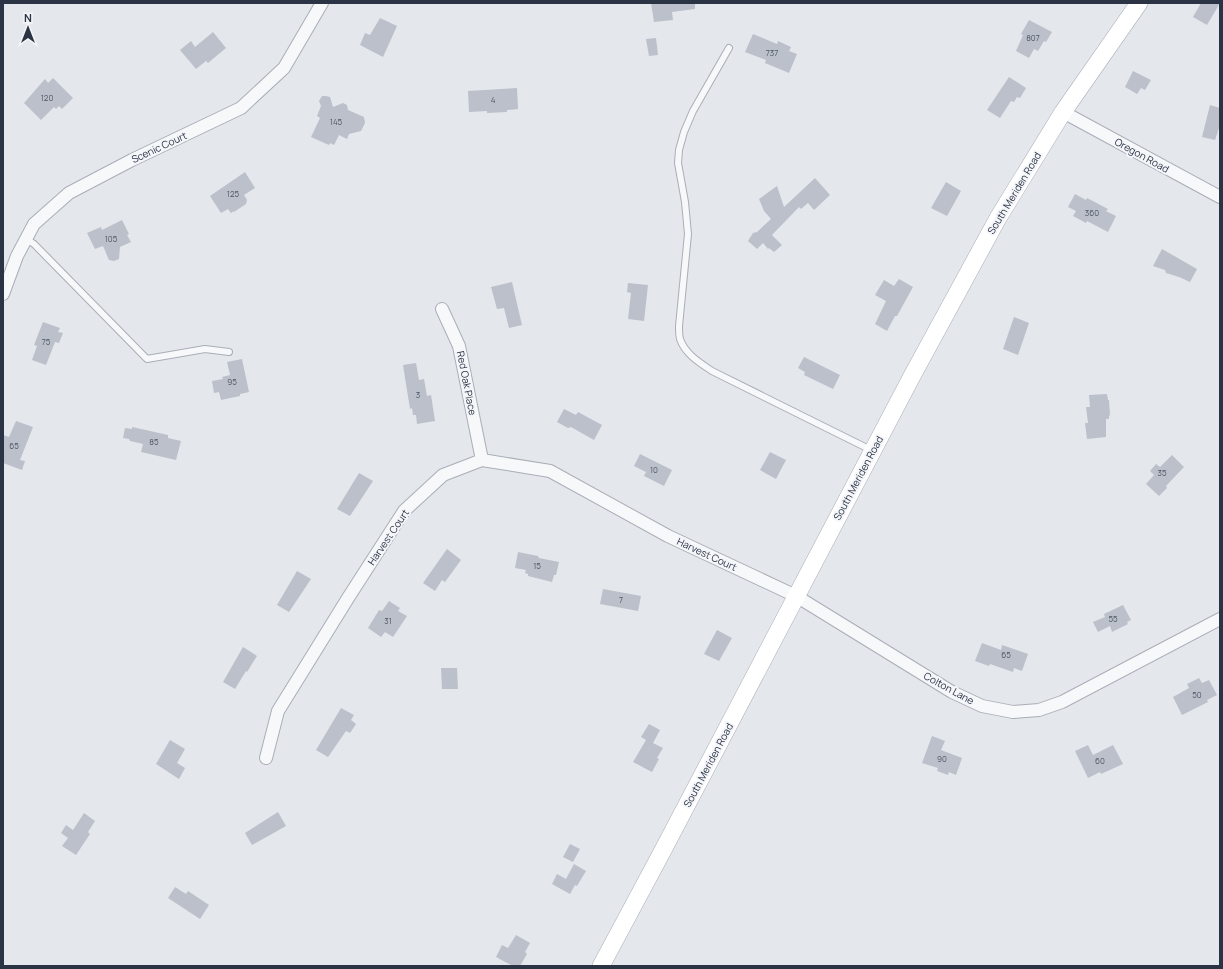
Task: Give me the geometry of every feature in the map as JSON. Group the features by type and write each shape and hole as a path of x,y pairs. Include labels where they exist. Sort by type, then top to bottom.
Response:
{"main road":[{"name":"South Meriden Road","path":"601,966 659,859 873,450 998,218 1063,112 1139,3"}],"street":[{"name":"Scenic Court","path":"3,294 17,256 34,224 69,193 132,160 241,108 284,68 322,3"},
{"name":"Oregon Road","path":"1063,112 1220,197"},
{"name":"Red Oak Place","path":"442,309 459,346 482,460"},
{"name":"Harvest Court","path":"266,758 278,711 404,511 444,475 482,460 550,471 668,536 796,596"},
{"name":"Colton Lane","path":"796,596 952,692 982,706 1013,712 1039,710 1062,702 1220,619"}],"lane":[{"path":"728,48 693,111 684,132 679,150 678,163 685,202 688,234 679,326 680,339 687,351 696,361 712,371 873,450"},
{"path":"26,239 34,244 147,359 205,349 229,352"}],"building":[{"path":"651,3 695,3 695,9 672,12 673,20 654,22"},
{"path":"1201,3 1220,3 1207,25 1193,17"},
{"path":"380,18 397,26 383,57 360,45 365,33 370,35"},
{"path":"1029,20 1052,32 1038,51 1034,49 1029,58 1016,51 1023,35 1021,34"},
{"path":"213,32 226,48 208,63 206,61 196,69 180,50 191,41 195,47"},
{"path":"753,34 777,44 778,41 791,47 789,51 797,54 789,73 765,63 766,60 745,52"},
{"path":"656,38 658,55 649,56 646,39"},
{"path":"1133,71 1151,80 1145,90 1141,88 1137,94 1125,87"},
{"path":"1009,77 1026,88 1020,98 1017,97 1014,102 1011,101 1000,118 987,110"},
{"path":"53,78 73,98 62,109 59,106 56,109 54,107 41,120 24,103 45,79 48,83"},
{"path":"517,88 518,109 507,110 507,112 469,112 468,91"},
{"path":"322,96 330,97 333,107 343,103 347,105 348,110 364,117 365,123 361,131 349,134 347,139 339,135 334,145 330,143 329,145 311,137 320,118 317,116 321,106 319,101"},
{"path":"1210,105 1220,108 1220,125 1215,140 1202,137"},
{"path":"245,172 255,188 244,195 247,200 246,204 234,212 231,213 228,209 221,213 210,196"},
{"path":"815,178 830,195 814,210 808,203 801,209 799,207 772,235 782,245 774,252 769,248 768,249 763,243 757,249 748,241 753,233 757,232 771,219 764,211 759,199 777,186 784,207"},
{"path":"946,182 961,191 947,216 931,208"},
{"path":"1075,194 1086,200 1087,198 1108,209 1106,211 1116,216 1108,232 1087,221 1086,223 1073,216 1076,211 1068,207"},
{"path":"122,220 131,242 120,247 119,259 114,261 109,260 103,246 95,249 87,233 101,227 102,230"},
{"path":"1162,249 1197,269 1190,282 1166,273 1165,270 1153,266"},
{"path":"899,279 913,287 887,331 875,324 886,301 875,295 884,280 894,286"},
{"path":"512,282 522,325 509,328 504,308 497,309 491,287"},
{"path":"628,283 648,285 644,321 628,319 631,293 627,292"},
{"path":"1014,317 1029,323 1018,355 1003,349"},
{"path":"43,322 60,328 58,332 63,333 59,343 55,342 46,365 32,360 37,346 34,345"},
{"path":"804,357 840,375 833,389 804,375 805,372 798,368"},
{"path":"242,359 249,392 240,394 240,396 221,400 219,392 214,393 212,381 223,379 222,377 230,375 227,362"},
{"path":"416,363 419,380 424,379 427,396 431,395 435,421 417,424 416,415 413,415 412,408 410,409 403,365"},
{"path":"1107,394 1110,415 1109,419 1106,419 1106,437 1087,439 1085,423 1088,423 1086,407 1090,407 1089,395"},
{"path":"564,409 576,415 578,412 602,425 594,440 571,427 568,428 557,422"},
{"path":"16,421 33,427 20,460 25,461 22,470 3,463 3,435 9,437"},
{"path":"132,427 168,435 168,438 181,441 176,460 141,452 143,444 123,438 125,428 132,429"},
{"path":"770,452 786,460 776,479 760,470"},
{"path":"640,454 672,470 664,486 644,476 646,472 634,466"},
{"path":"1172,455 1184,467 1166,486 1167,488 1159,496 1146,484 1154,475 1150,471 1156,464 1160,467"},
{"path":"359,473 373,481 350,516 337,509"},
{"path":"447,549 461,560 445,582 442,580 435,591 423,583"},
{"path":"518,552 559,562 556,575 554,575 552,582 528,576 528,574 525,573 526,570 515,568"},
{"path":"297,571 311,579 289,612 277,605"},
{"path":"603,589 641,596 638,611 600,604"},
{"path":"389,601 400,608 398,611 407,616 393,637 385,632 381,637 368,628 379,610 382,611"},
{"path":"1123,605 1131,620 1127,622 1128,624 1112,632 1110,626 1098,632 1093,622 1105,617 1104,614"},
{"path":"717,630 732,638 719,661 704,654"},
{"path":"982,643 1001,650 1002,645 1028,654 1022,671 1014,668 1013,672 990,664 989,666 975,661"},
{"path":"243,647 257,656 235,689 223,682"},
{"path":"441,668 457,668 458,689 442,689"},
{"path":"1199,678 1202,683 1209,680 1217,695 1207,700 1208,702 1182,715 1173,697 1189,688 1187,684"},
{"path":"341,708 354,715 351,720 356,724 350,733 346,731 328,757 316,750"},
{"path":"649,724 660,730 653,743 663,748 657,758 659,759 652,772 633,762 646,740 641,737"},
{"path":"932,736 945,741 941,750 962,758 956,775 949,772 948,775 937,771 938,768 922,763"},
{"path":"170,740 185,749 177,763 185,768 179,779 156,764"},
{"path":"1088,745 1093,755 1113,745 1123,764 1088,778 1075,751"},
{"path":"278,812 286,826 252,845 245,833"},
{"path":"84,813 95,821 88,832 90,834 76,855 62,846 68,838 61,833 66,825 73,830"},
{"path":"570,844 580,849 573,862 563,857"},
{"path":"574,864 586,871 570,894 552,884 557,874 566,879"},
{"path":"175,887 186,894 188,891 209,905 200,919 168,898"},
{"path":"516,935 530,943 525,952 527,954 520,966 513,966 496,957 502,945 508,948"}]}
